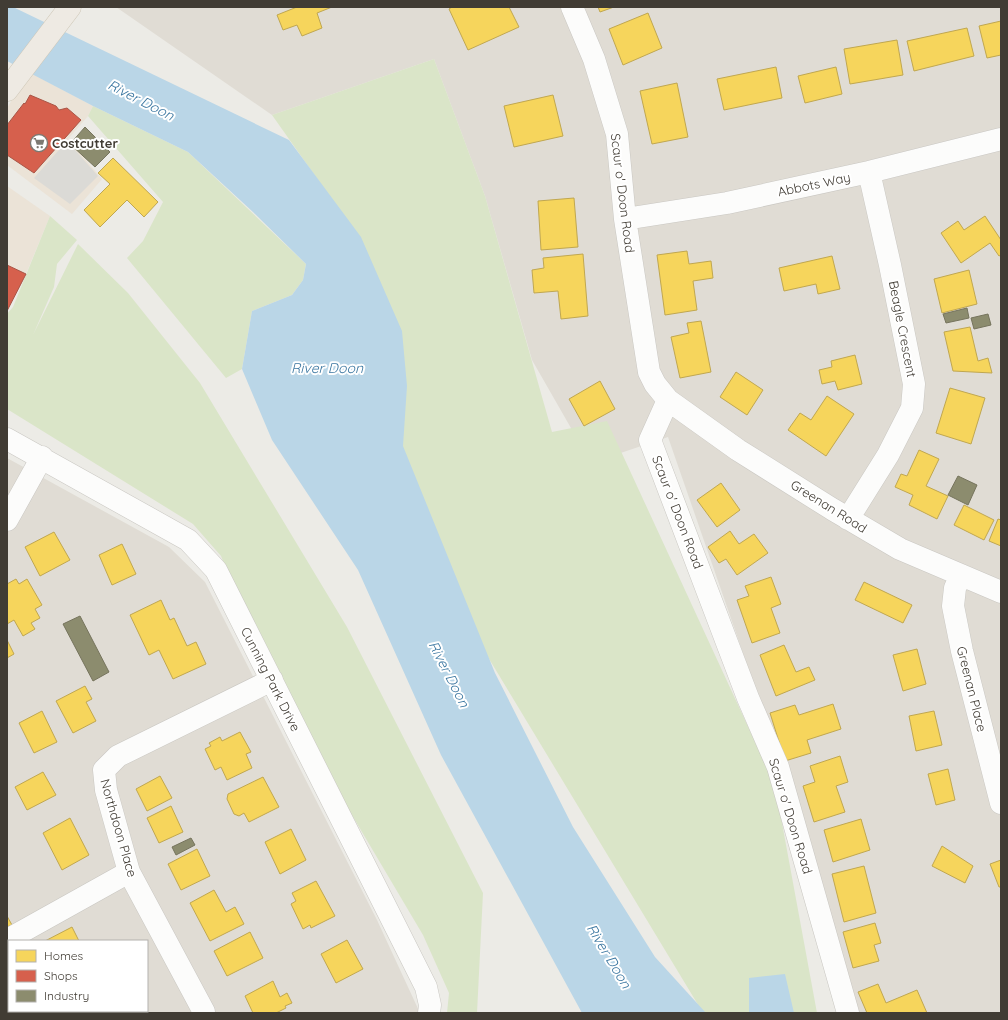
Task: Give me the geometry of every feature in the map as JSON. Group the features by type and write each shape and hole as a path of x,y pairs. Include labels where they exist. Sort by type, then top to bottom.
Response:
{"main road":[{"path":"7,90 70,7"}],"street":[{"name":"Scaur o' Doon Road","path":"572,7 594,59 617,134 625,219 650,372 656,384 668,400 650,440 748,698 778,767 848,1013"},
{"name":"Abbots Way","path":"625,219 727,203 869,172 1001,139"},
{"name":"Beagle Crescent","path":"848,519 888,455 912,408 914,384 890,265 869,172"},
{"name":"Greenan Road","path":"668,400 738,450 848,519 900,549 1001,592"},
{"name":"Cunning Park Drive","path":"7,439 42,457 188,540 216,570 426,987 430,1004 429,1013"},
{"path":"7,520 42,457"},
{"name":"Greenan Place","path":"961,575 955,588 953,606 962,651 1001,802"},
{"name":"Northdoon Place","path":"204,1012 129,872 106,790 104,770 118,756 272,680"},
{"path":"7,940 129,872"}],"shaded area":[{"path":"116,7 1001,7 1001,1013 852,1013 768,725 668,437 591,463 532,360 485,196 434,59 272,115"},
{"path":"29,72 93,106 88,116 68,139 102,179 72,214 7,165 7,108"},
{"path":"67,141 98,176 70,204 34,178"},
{"path":"7,186 50,216 26,274 7,310"},
{"path":"7,458 169,547 205,582 377,920 420,1013 7,1013"}],"green space":[{"path":"434,59 485,196 552,432 607,421 775,785 817,1013 703,1013 387,490 330,197 272,115"},
{"path":"93,106 188,152 306,264 303,280 292,295 252,311 242,369 226,378 127,258 143,241 163,202 88,116"},
{"path":"50,216 77,240 57,264 54,287 33,335 78,244 128,293 200,383 347,627 483,893 477,1013 447,1013 449,993 423,935 272,680 221,556 193,524 7,409 7,314 13,307"}],"water":[{"name":"River Doon","path":"7,7 13,7 289,140 361,237 402,331 407,386 403,446 495,673 573,827 655,957 706,1013 582,1013 441,755 358,570 272,440 242,369 252,311 292,295 303,280 306,264 253,212 188,152 93,106 7,61"},
{"path":"785,974 794,1013 749,1013 749,978"}],"building: Homes":[{"path":"297,7 332,7 317,13 322,28 302,36 297,25 283,30 277,15"},
{"path":"452,7 509,7 519,27 468,50 449,9"},
{"path":"598,7 614,7 600,12"},
{"path":"648,13 662,48 623,65 609,29"},
{"path":"1001,21 1001,55 987,58 979,26"},
{"path":"967,28 974,56 914,71 907,41"},
{"path":"897,40 903,75 850,84 844,49"},
{"path":"776,67 782,98 724,110 717,79"},
{"path":"836,67 842,94 805,103 798,76"},
{"path":"677,83 688,137 652,144 640,91"},
{"path":"553,95 563,136 514,147 504,106"},
{"path":"113,158 158,202 144,217 127,200 100,227 84,210 110,184 98,173"},
{"path":"574,198 578,247 541,250 538,201"},
{"path":"985,216 1001,240 1001,255 999,256 990,243 961,263 941,233 958,221 964,230"},
{"path":"687,251 689,264 711,261 713,278 693,281 697,310 665,315 657,255"},
{"path":"583,254 588,316 561,319 558,291 534,293 532,270 544,268 543,258"},
{"path":"832,256 840,289 818,294 816,284 784,291 779,268"},
{"path":"969,270 977,304 942,313 934,279"},
{"path":"701,321 711,372 680,378 671,337 689,333 687,323"},
{"path":"970,327 978,361 988,358 992,373 953,371 944,332"},
{"path":"855,355 862,384 838,390 835,381 822,384 819,370 832,367 831,361"},
{"path":"736,372 763,390 747,415 720,397"},
{"path":"600,381 615,409 584,426 569,399"},
{"path":"950,388 985,398 971,444 936,433"},
{"path":"827,396 854,414 826,456 788,430 800,413 811,420"},
{"path":"919,450 939,459 926,486 948,496 937,519 909,505 913,495 895,487 901,474 907,476"},
{"path":"721,483 740,510 717,527 697,500"},
{"path":"964,505 994,520 984,540 954,525"},
{"path":"998,519 1001,520 1001,546 989,541"},
{"path":"730,531 739,544 754,534 768,553 737,575 726,559 719,563 708,547"},
{"path":"54,532 70,560 40,576 25,547"},
{"path":"122,544 136,574 112,585 99,555"},
{"path":"771,577 781,604 771,608 780,633 752,643 737,600 749,596 745,586"},
{"path":"16,579 19,584 27,579 42,605 35,609 40,618 31,623 35,629 23,636 14,620 7,624 7,584"},
{"path":"864,582 912,605 903,623 855,600"},
{"path":"161,600 170,620 174,618 187,646 196,642 206,664 173,679 159,650 149,655 130,615"},
{"path":"7,640 14,654 7,658"},
{"path":"784,645 796,672 809,667 815,680 776,696 760,655"},
{"path":"917,649 926,684 903,691 893,655"},
{"path":"85,686 92,699 86,702 96,721 73,733 56,701"},
{"path":"833,704 841,729 807,740 811,753 785,761 770,713 795,705 799,715"},
{"path":"42,711 57,742 34,753 19,723"},
{"path":"934,711 942,745 916,751 909,716"},
{"path":"240,732 251,752 246,754 252,768 227,780 221,767 215,770 205,749 211,746 209,743 220,737 222,741"},
{"path":"840,756 848,782 836,786 845,812 814,822 803,786 815,782 810,766"},
{"path":"948,769 955,800 936,805 928,774"},
{"path":"43,772 56,795 27,810 15,787"},
{"path":"160,776 172,798 147,811 136,789"},
{"path":"263,777 279,807 249,822 244,813 239,816 234,814 227,799 228,794"},
{"path":"171,806 183,832 159,843 147,818"},
{"path":"70,818 89,855 62,870 43,833"},
{"path":"861,819 870,850 833,862 824,830"},
{"path":"291,829 306,860 280,874 265,842"},
{"path":"942,846 973,866 965,883 932,866"},
{"path":"197,849 210,876 181,890 168,864"},
{"path":"1001,860 1001,887 999,887 990,864"},
{"path":"864,866 876,913 844,922 832,874"},
{"path":"316,881 335,916 311,928 310,925 303,929 291,904 296,901 292,893"},
{"path":"214,890 226,912 235,907 244,924 210,941 190,903"},
{"path":"7,916 12,925 7,927"},
{"path":"875,923 881,943 874,945 879,961 853,968 843,932"},
{"path":"72,927 78,940 47,940"},
{"path":"250,932 263,958 227,976 214,951"},
{"path":"347,940 363,969 336,983 321,954"},
{"path":"273,981 280,997 287,993 292,1003 276,1013 253,1013 245,996"},
{"path":"878,984 886,1003 917,990 927,1013 867,1013 858,992"}],"building: Shops":[{"path":"30,95 56,106 59,110 67,108 81,120 34,173 7,155 7,125 24,103 25,104"},
{"path":"7,265 26,274 7,311"}],"building: Industry":[{"path":"85,127 110,152 95,167 70,144"},
{"path":"967,308 969,318 946,323 943,314"},
{"path":"988,314 991,325 974,329 971,318"},
{"path":"958,476 977,485 968,505 948,495"},
{"path":"80,616 109,672 93,681 63,624"},
{"path":"191,838 195,845 176,855 172,847"}],"place":[{"name":"Costcutter","path":"39,143"}]}
